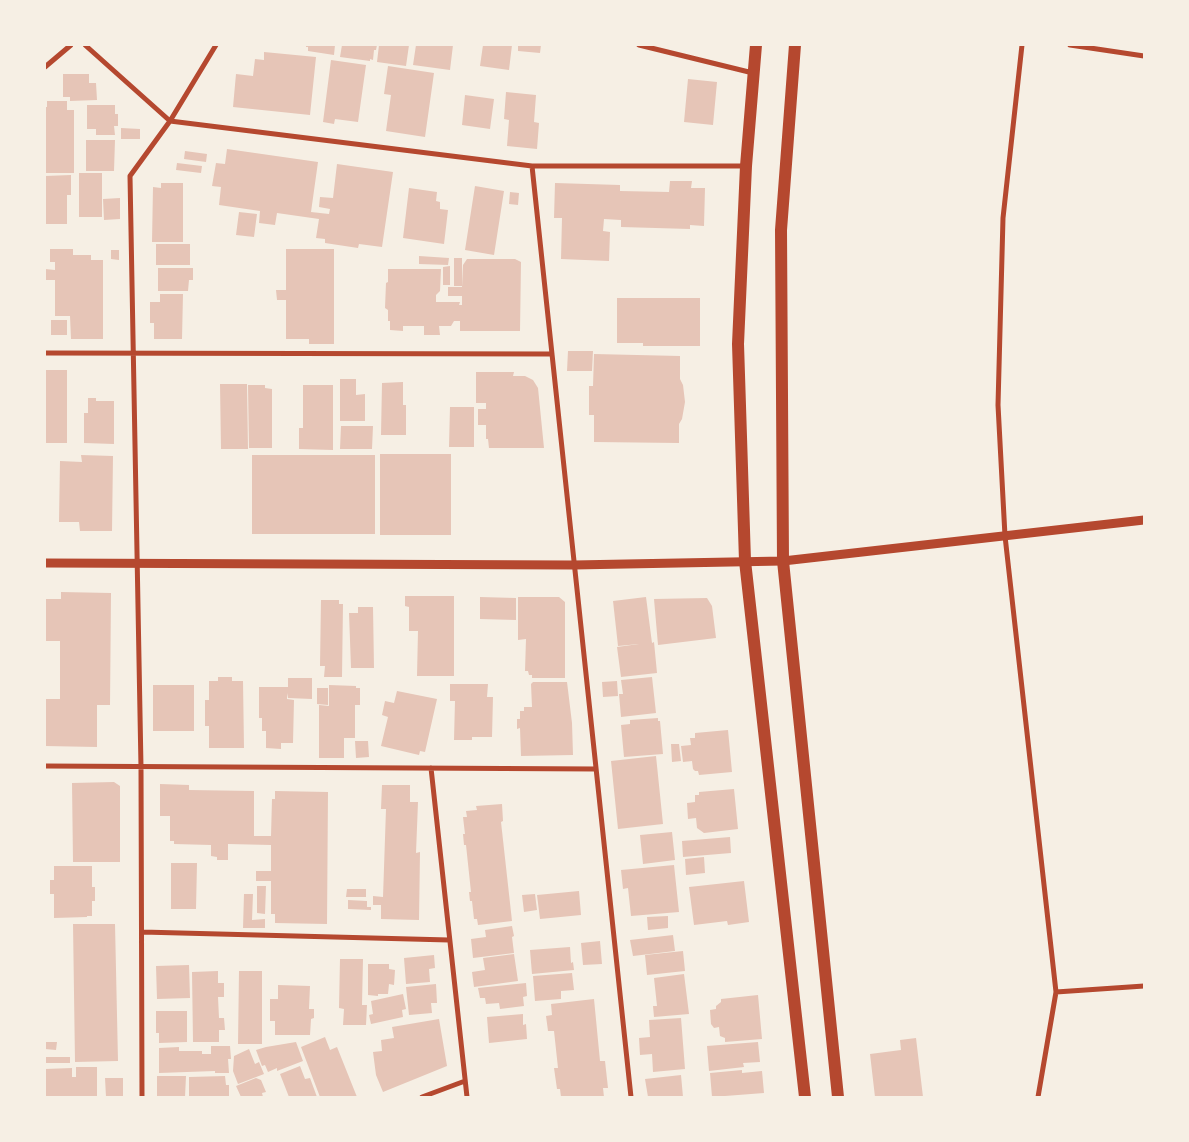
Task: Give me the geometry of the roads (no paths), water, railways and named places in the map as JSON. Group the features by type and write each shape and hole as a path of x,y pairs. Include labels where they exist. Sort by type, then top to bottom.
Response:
{"main road":[{"path":"756,45 746,166 738,344 745,561 805,1097"},
{"path":"795,45 782,230 783,561 838,1097"}],"street":[{"path":"45,67 71,45"},
{"path":"85,45 170,121 532,166 746,166"},
{"path":"142,1097 141,767 130,176 170,121 216,45"},
{"path":"639,45 753,73"},
{"path":"1022,45 1003,218 998,404 1005,536 1056,992 1038,1097"},
{"path":"1070,45 1144,56"},
{"path":"532,166 631,1097"},
{"path":"45,353 552,354"},
{"path":"45,562 574,565 783,561 1144,520"},
{"path":"45,766 596,769"},
{"path":"431,768 467,1097"},
{"path":"142,932 449,940"},
{"path":"1056,992 1144,986"},
{"path":"422,1097 465,1081"}]}
